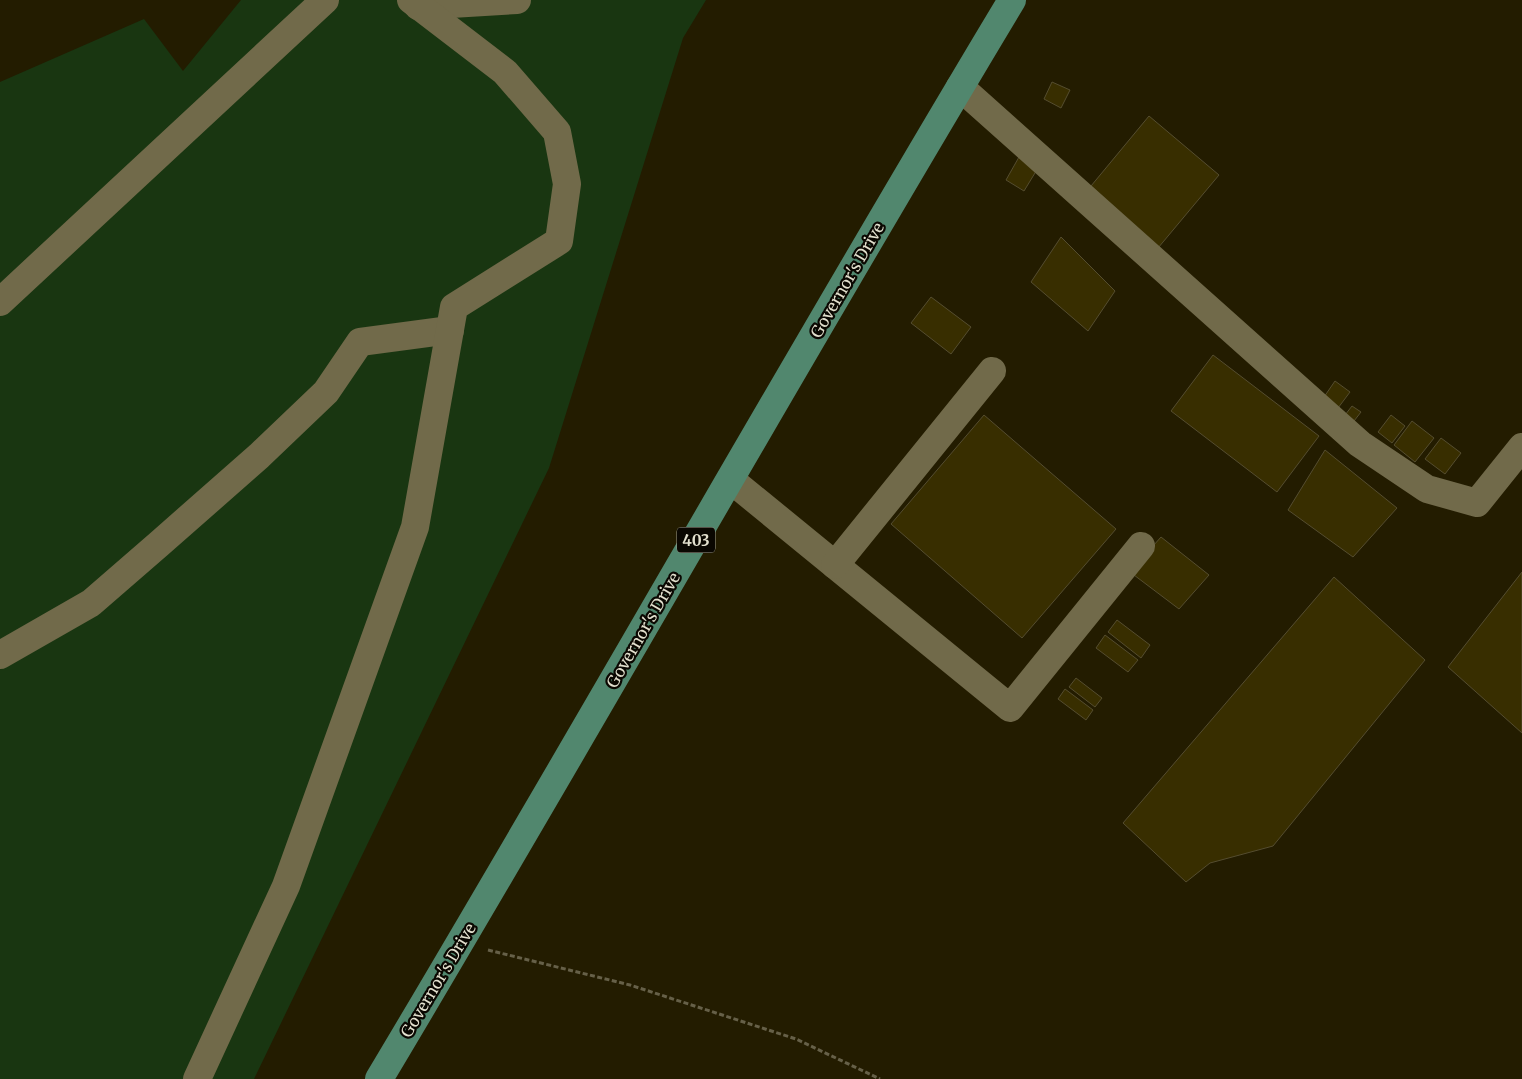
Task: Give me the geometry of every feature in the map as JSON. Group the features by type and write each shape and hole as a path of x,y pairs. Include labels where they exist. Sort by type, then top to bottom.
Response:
{"main road":[{"name":"Governor's Drive","path":"379,1079 1012,0"}],"lane":[{"path":"0,302 325,0"},
{"path":"414,3 517,0"},
{"path":"197,1079 286,886 415,528 454,306 559,241 567,184 556,132 505,72 414,3"},
{"path":"960,87 1360,444 1426,489 1477,503 1522,447"},
{"path":"0,655 92,603 259,456 326,392 360,342 450,330"},
{"path":"835,566 992,371"},
{"path":"731,480 1010,708 1140,546"}],"path":[{"path":"460,943 630,985 796,1039 880,1079"}],"green space":[{"path":"241,0 706,0 683,38 549,468 254,1079 0,1079 0,82 144,19 183,71"}],"building":[{"path":"1052,82 1070,90 1061,108 1044,99"},
{"path":"1149,116 1219,175 1158,248 1091,186"},
{"path":"1019,157 1038,168 1024,191 1006,180"},
{"path":"1061,237 1115,291 1088,331 1031,282"},
{"path":"931,297 971,327 951,354 911,323"},
{"path":"1213,355 1319,436 1277,492 1171,411"},
{"path":"1335,381 1350,392 1338,408 1324,397"},
{"path":"1352,406 1361,412 1354,421 1345,415"},
{"path":"984,415 1116,529 1022,638 891,524"},
{"path":"1391,415 1405,426 1392,443 1378,432"},
{"path":"1412,421 1434,438 1415,462 1394,445"},
{"path":"1441,438 1461,453 1445,474 1425,459"},
{"path":"1325,450 1397,508 1353,557 1288,510"},
{"path":"1161,537 1209,575 1179,609 1130,572"},
{"path":"1522,572 1522,733 1448,667"},
{"path":"1334,577 1425,660 1273,846 1210,863 1186,882 1123,823"},
{"path":"1117,620 1150,645 1141,658 1108,632"},
{"path":"1105,635 1138,660 1128,672 1096,648"},
{"path":"1076,678 1102,698 1095,707 1069,687"},
{"path":"1065,689 1093,710 1086,720 1058,699"}]}
